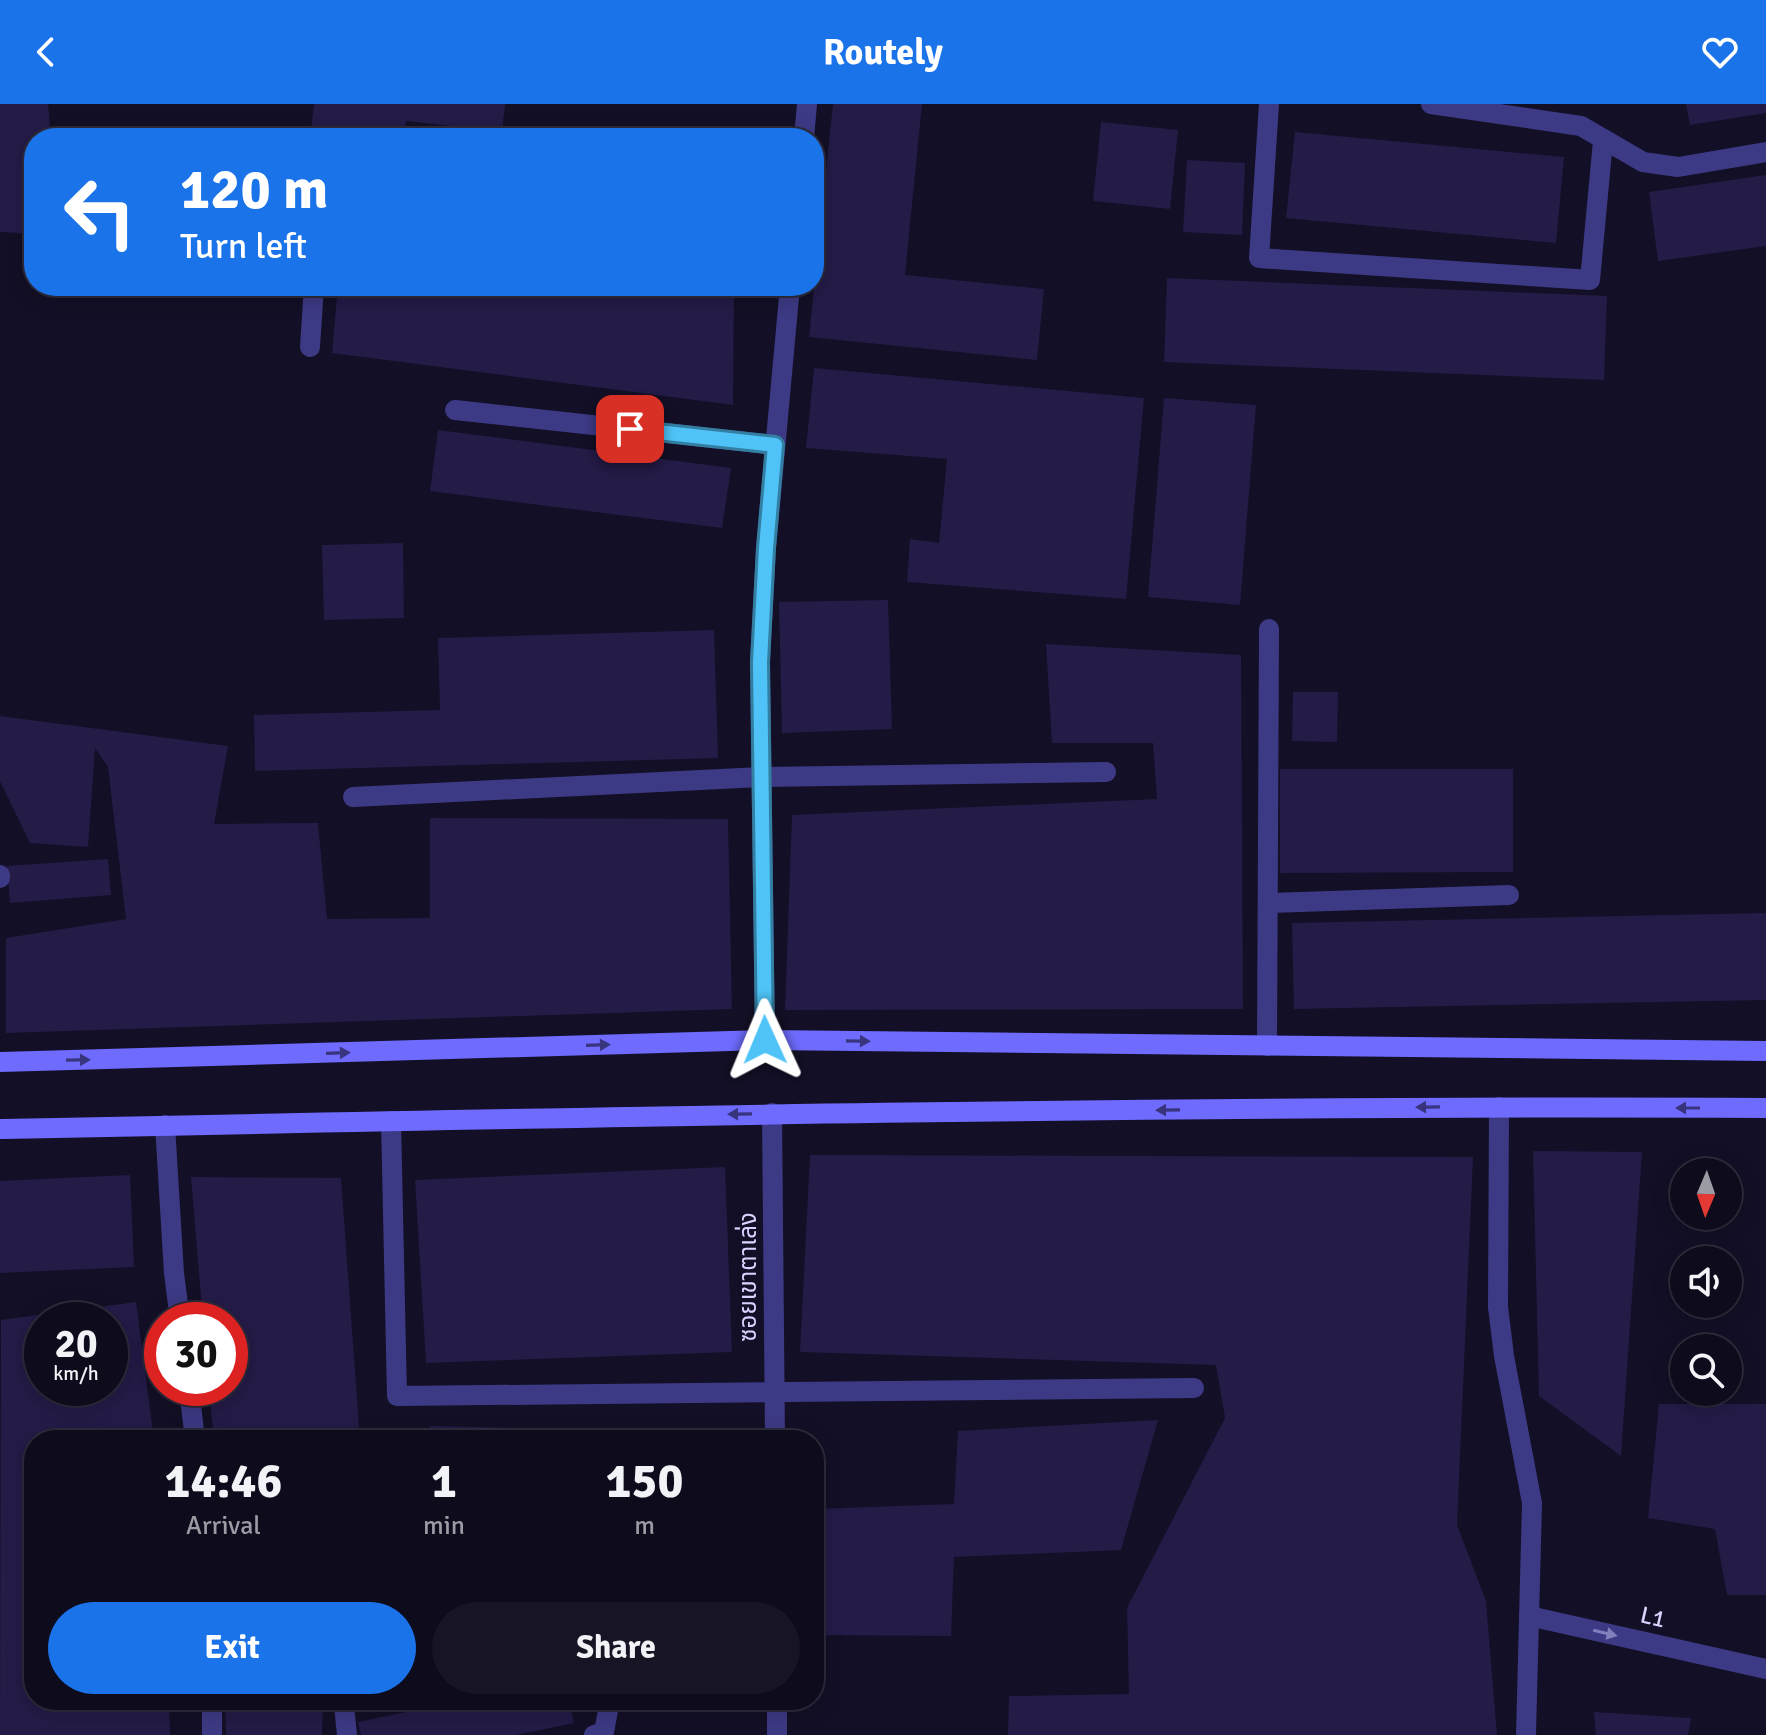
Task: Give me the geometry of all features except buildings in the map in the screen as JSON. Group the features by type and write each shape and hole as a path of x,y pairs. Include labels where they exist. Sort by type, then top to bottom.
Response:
{"main road":[{"path":"0,1062 765,1040 1766,1051"},
{"path":"0,1129 772,1113 1766,1108"}],"street":[{"path":"805,128 807,104"},
{"path":"1269,104 1259,258 1590,280 1603,141"},
{"path":"1431,104 1478,106 1581,126 1643,162 1678,167 1766,152"},
{"path":"310,347 313,296"},
{"path":"765,1040 760,662 766,548 789,296"},
{"path":"455,410 775,445"},
{"path":"1267,1046 1269,629"},
{"path":"353,797 761,777 1106,772"},
{"path":"1268,903 1509,895"},
{"path":"1499,1107 1498,1307 1504,1356 1532,1503 1526,1735"},
{"name":"ซอยเขาตาเล่ง","path":"772,1113 775,1430"},
{"path":"391,1121 397,1396 1194,1388"},
{"path":"165,1125 178,1302"},
{"path":"191,1406 194,1430"},
{"name":"L1","path":"1529,1616 1766,1669"},
{"path":"212,1710 212,1735"},
{"path":"344,1710 347,1735"},
{"path":"594,1735 604,1732 608,1710"},
{"path":"777,1710 777,1735"}],"route":[{"path":"630,429 775,445 760,662 765,1040"}]}
